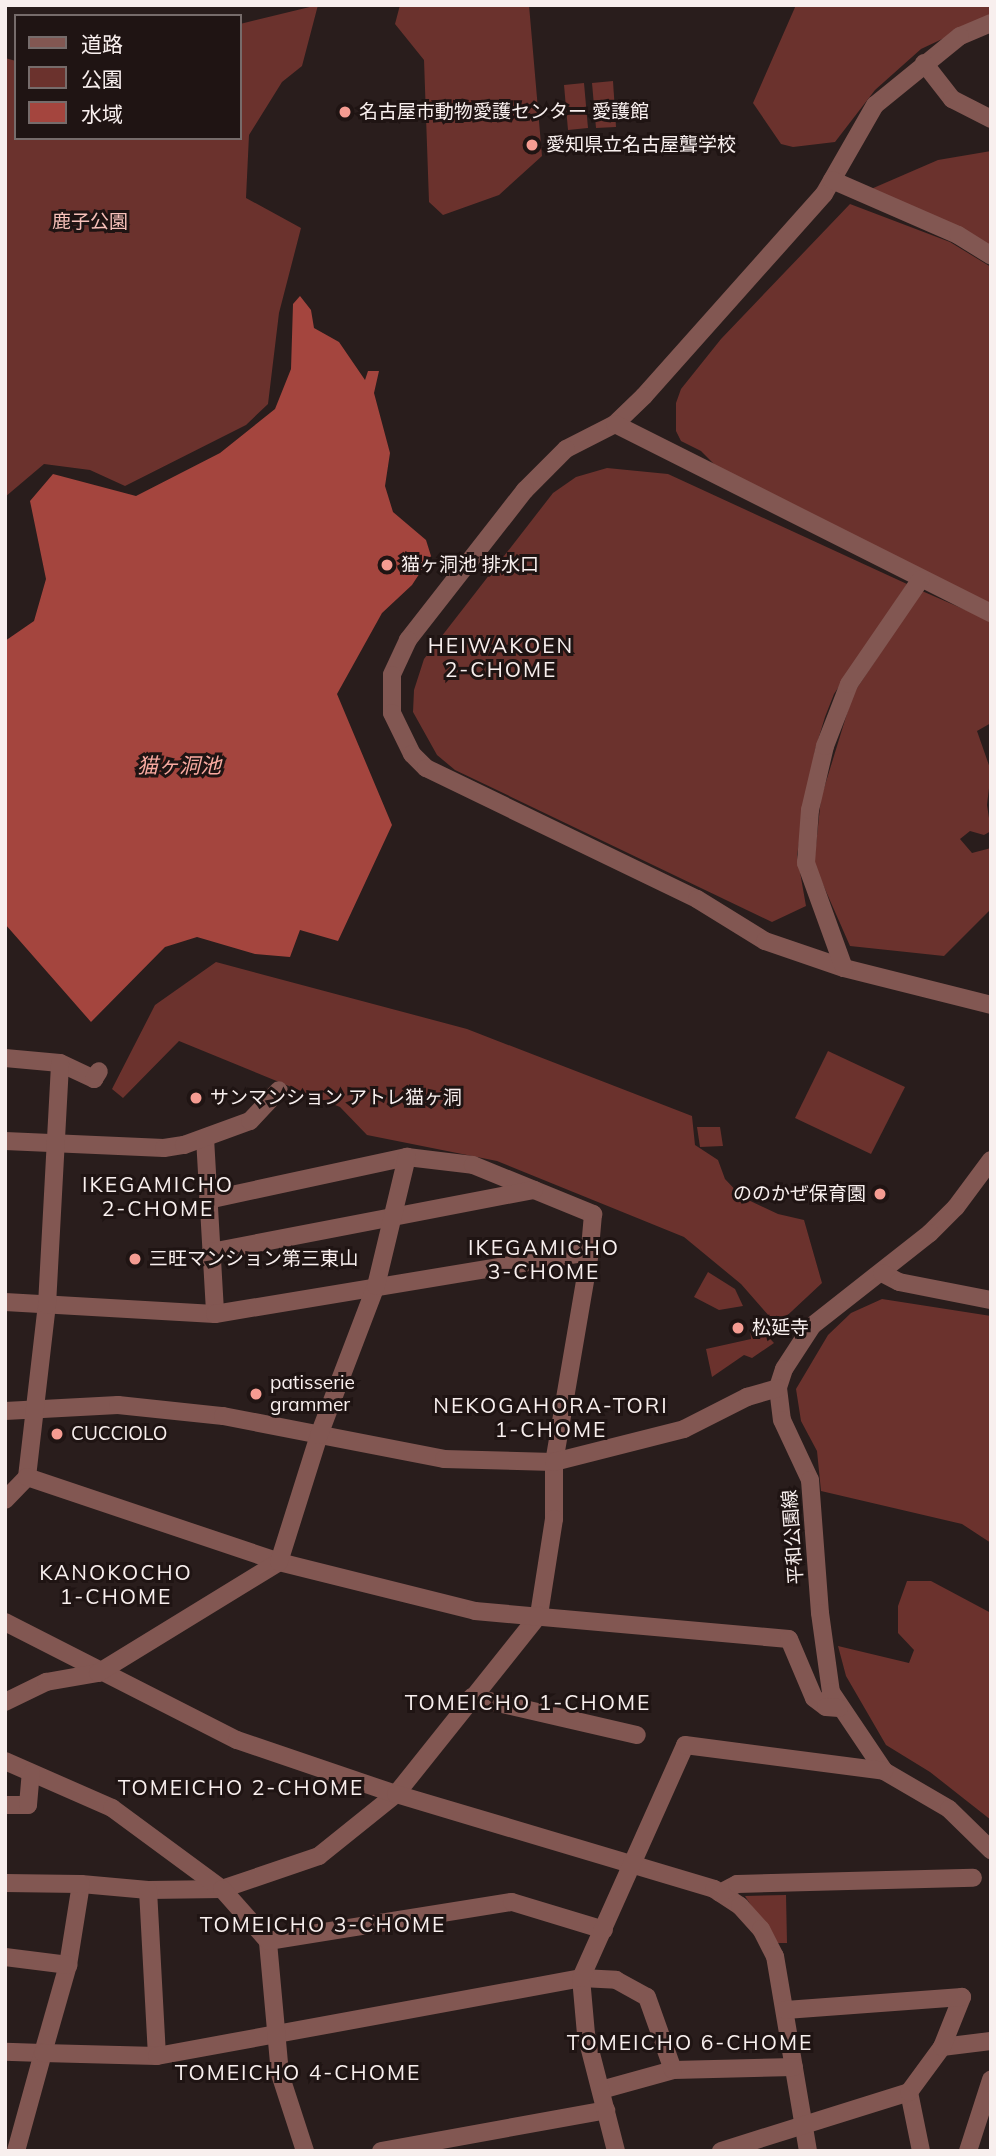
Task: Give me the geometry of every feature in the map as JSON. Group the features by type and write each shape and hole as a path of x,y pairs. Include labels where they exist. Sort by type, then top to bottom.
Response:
{"street":[{"path":"991,23 960,36 875,106 832,180 795,229 615,424 565,449 537,478 408,640 392,675 392,713 399,732 412,754 443,778 697,898 765,941 844,968 991,1005"},
{"path":"924,63 952,99 991,119"},
{"path":"832,180 958,235 991,256"},
{"path":"615,424 991,613"},
{"path":"844,968 806,863 810,810 825,746 849,684 921,579"},
{"path":"5,1058 60,1063 94,1079 99,1071"},
{"path":"5,1500 27,1477 36,1408 47,1305 58,1142 60,1063"},
{"path":"5,1141 164,1148 205,1138 250,1121 279,1090"},
{"path":"205,1138 215,1314"},
{"path":"5,1883 81,1884 148,1890 222,1889 319,1856 396,1794 539,1615 554,1519 554,1462 590,1252 593,1214 473,1166 407,1157 208,1200"},
{"path":"5,1702 46,1682 98,1673 279,1562 318,1435 376,1286 407,1157"},
{"path":"5,1411 118,1405 223,1416 444,1459 554,1462 684,1429 747,1397 778,1388 788,1362 812,1326 839,1301 882,1273 956,1207 991,1160"},
{"path":"212,1252 534,1191"},
{"path":"5,1302 215,1314 590,1252"},
{"path":"882,1273 899,1282 991,1300"},
{"name":"平和公園線","path":"778,1388 782,1420 810,1480 820,1613 831,1692 839,1708 884,1771 949,1810 991,1850"},
{"path":"27,1477 279,1562 475,1611 789,1639 814,1698 827,1707 839,1708"},
{"path":"5,1622 98,1673 237,1740 396,1794 635,1862 720,1893 761,1929 775,1956 808,2151"},
{"path":"472,1697 637,1735"},
{"path":"617,2151 586,2034 581,1978 685,1745 884,1771"},
{"path":"5,1762 112,1808 222,1889 268,1941 280,2074 305,2151"},
{"path":"5,1805 28,1805 31,1773"},
{"path":"720,1893 737,1884 973,1878"},
{"path":"16,2151 68,1965 81,1884"},
{"path":"148,1890 157,2056"},
{"path":"268,1941 512,1902 604,1930"},
{"path":"5,1957 68,1965"},
{"path":"5,2052 157,2056 581,1978 616,1980 647,1997 673,2070"},
{"path":"721,2151 909,2092 942,2047 962,1997 785,2010"},
{"path":"942,2047 991,2041"},
{"path":"601,2090 673,2070 794,2067"},
{"path":"968,2151 991,2080"},
{"path":"909,2092 921,2151"},
{"path":"381,2151 606,2110"}],"green space":[{"name":"鹿子公園","path":"318,5 302,66 282,82 249,135 246,198 301,228 279,313 268,404 246,425 125,486 90,470 44,464 5,497 5,58 14,60 14,140 242,140 242,24"},
{"path":"400,5 529,5 542,156 499,195 443,215 429,202 424,60 395,24"},
{"path":"796,5 991,5 991,16 921,49 875,90 835,142 793,147 781,144 753,103"},
{"path":"613,81 616,127 596,128 592,83"},
{"path":"584,83 588,128 568,130 564,85"},
{"path":"991,151 991,250 871,189 938,160"},
{"path":"850,204 950,242 991,267 991,604 716,466 701,451 681,441 676,431 676,403 681,389 721,339"},
{"path":"607,468 668,474 907,584 834,694 815,750 797,855 806,906 772,922 455,770 437,755 413,712 414,690 424,659 553,493 576,477"},
{"path":"922,591 991,621 991,723 977,731 991,771 987,805 991,831 984,835 970,831 960,839 972,853 991,848 991,909 944,956 850,946 814,864 821,798 853,694"},
{"path":"216,962 467,1029 692,1116 695,1145 718,1160 725,1179 742,1197 778,1214 804,1220 822,1283 777,1325 741,1284 684,1237 497,1161 367,1135 340,1107 179,1041 123,1098 112,1089 155,1005"},
{"path":"828,1051 905,1087 871,1154 795,1118"},
{"path":"697,1127 720,1127 723,1146 700,1147"},
{"path":"708,1272 735,1289 743,1306 719,1310 694,1297"},
{"path":"882,1299 991,1316 991,1543 962,1524 821,1491 817,1451 801,1421 796,1389 828,1335 851,1313"},
{"path":"758,1326 774,1343 752,1358 744,1355 712,1377 706,1349 751,1339 750,1329"},
{"path":"907,1581 931,1581 991,1613 991,1820 930,1772 886,1745 846,1676 838,1646 909,1663 914,1650 898,1633 898,1606"},
{"path":"786,1895 787,1943 775,1943 745,1896"}],"water":[{"name":"猫ヶ洞池","path":"300,296 311,310 314,328 339,342 365,380 368,371 379,371 374,393 390,453 385,486 393,512 426,540 431,556 412,585 382,613 337,694 392,825 338,941 300,930 290,957 255,954 197,937 165,947 91,1022 5,924 5,641 34,621 46,579 30,501 53,474 136,496 220,453 275,409 291,369 293,304"}],"place":[{"name":"名古屋市動物愛護センター 愛護館","path":"345,112"},
{"name":"愛知県立名古屋聾学校","path":"532,145"},
{"name":"猫ヶ洞池 排水口","path":"387,565"},
{"name":"サンマンション アトレ猫ヶ洞","path":"196,1098"},
{"name":"ののかぜ保育園","path":"880,1194"},
{"name":"三旺マンション第三東山","path":"135,1259"},
{"name":"松延寺","path":"738,1328"},
{"name":"patisserie grammer","path":"256,1394"},
{"name":"CUCCIOLO","path":"57,1434"}],"district":[{"name":"HEIWAKOEN 2-CHOME","path":"501,657"},
{"name":"IKEGAMICHO 2-CHOME","path":"158,1196"},
{"name":"IKEGAMICHO 3-CHOME","path":"544,1259"},
{"name":"NEKOGAHORA-TORI 1-CHOME","path":"551,1417"},
{"name":"KANOKOCHO 1-CHOME","path":"116,1584"},
{"name":"TOMEICHO 1-CHOME","path":"528,1702"},
{"name":"TOMEICHO 2-CHOME","path":"241,1787"},
{"name":"TOMEICHO 3-CHOME","path":"323,1924"},
{"name":"TOMEICHO 6-CHOME","path":"690,2042"},
{"name":"TOMEICHO 4-CHOME","path":"298,2072"}]}
